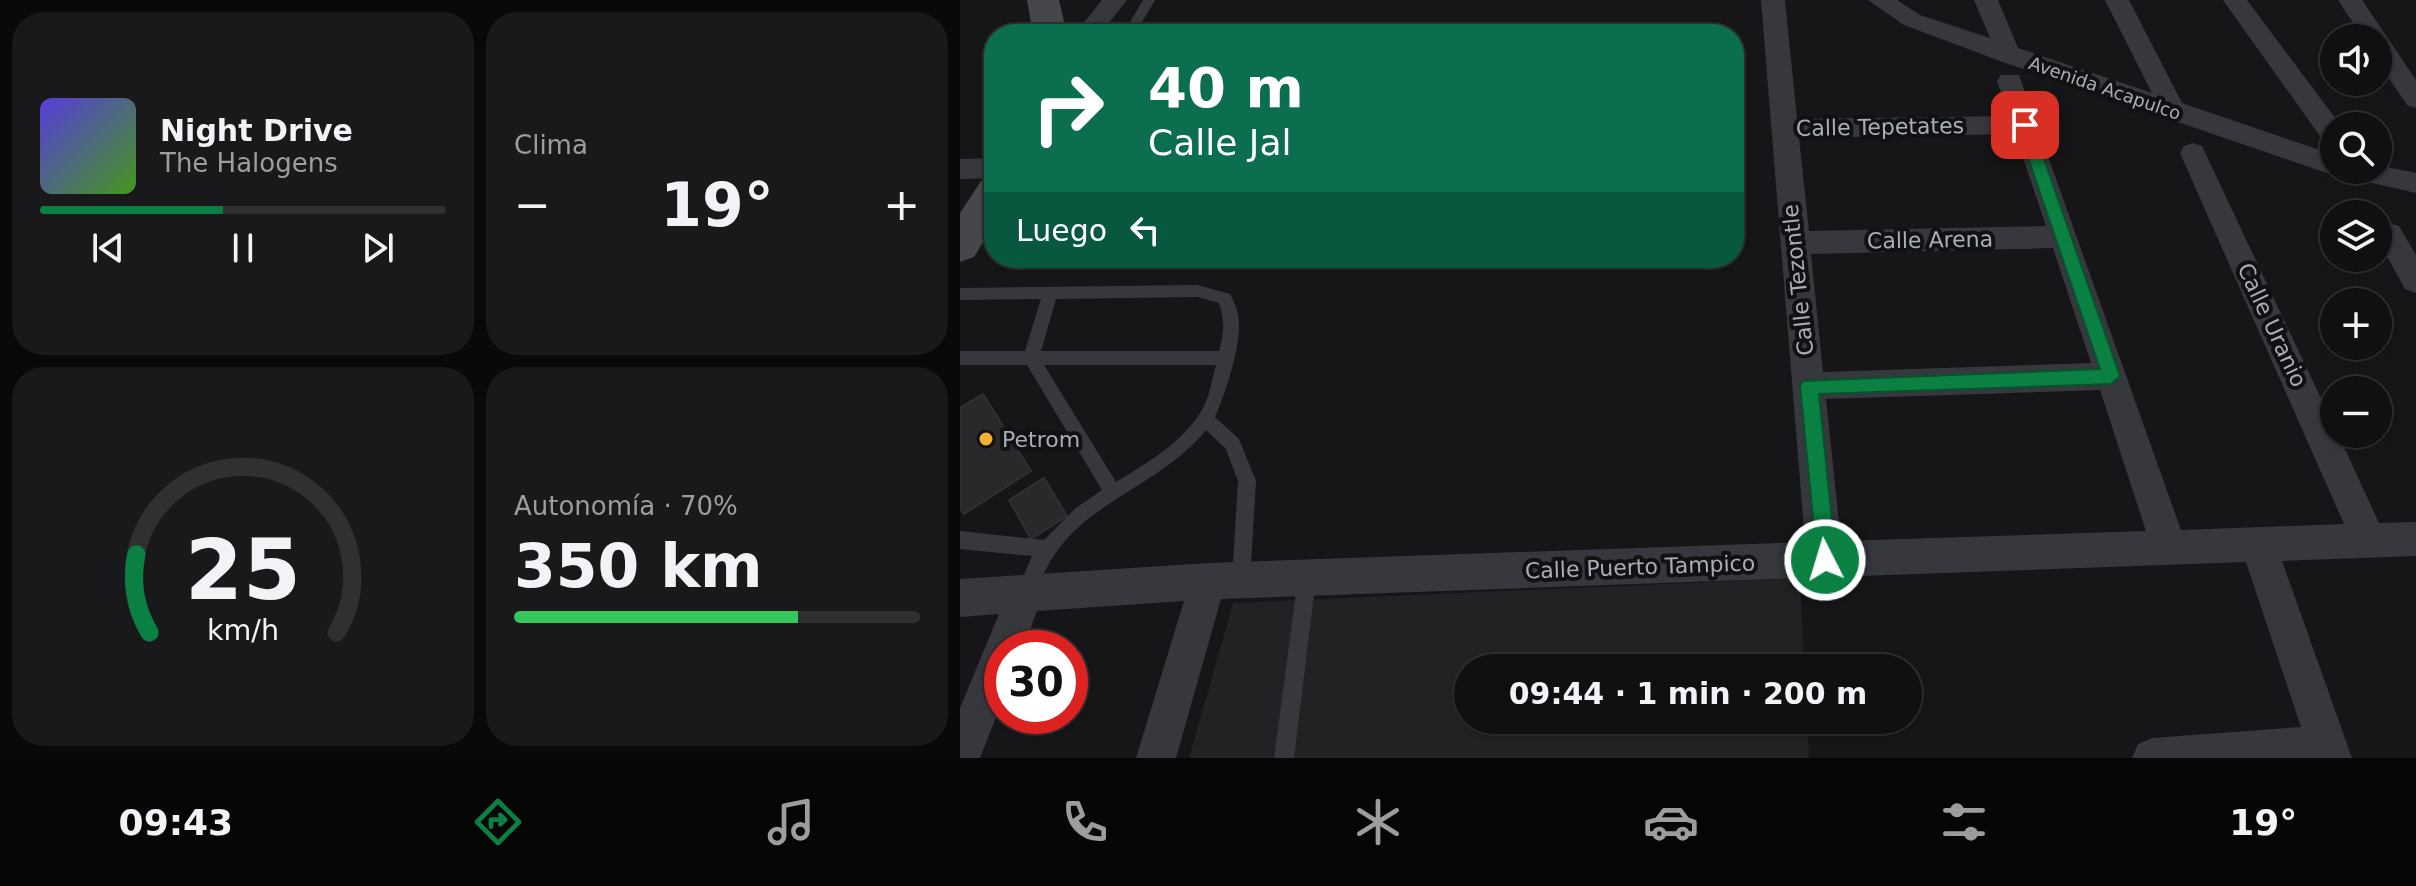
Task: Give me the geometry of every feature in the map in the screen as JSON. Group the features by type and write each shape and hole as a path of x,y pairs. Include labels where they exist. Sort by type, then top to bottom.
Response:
{"main road":[{"path":"1043,0 1048,24"},
{"path":"960,246 984,207"}],"street":[{"path":"1095,24 1115,0"},
{"name":"Calle Tezontle","path":"1773,0 1825,560"},
{"name":"Avenida Acapulco","path":"1880,0 1912,20 2009,68 2174,112 2320,160"},
{"path":"1986,0 2025,125 2170,548"},
{"path":"2117,0 2174,112"},
{"path":"2235,0 2320,117"},
{"path":"2350,0 2366,24"},
{"path":"2392,64 2416,99"},
{"name":"Calle Tepetates","path":"1783,129 2025,125"},
{"name":"Calle Uranio","path":"2193,153 2370,542"},
{"path":"960,169 984,168"},
{"name":"Avenida Acapulco","path":"2392,178 2416,183"},
{"name":"Calle Arena","path":"1795,243 2064,237"},
{"path":"2392,239 2416,281"},
{"path":"1809,386 2111,376"},
{"name":"Calle Puerto Tampico","path":"960,598 1224,581 2416,539"},
{"path":"2152,758 2330,752 2258,545"},
{"path":"1156,758 1224,581"},
{"path":"1011,630 1025,595"},
{"path":"960,758 984,698"}],"lane":[{"path":"1135,24 1149,0"},
{"path":"960,294 1198,291 1225,298 1235,319 1205,419 1180,447 1077,517 1046,549 1032,571 1025,595"},
{"path":"1050,293 1031,358 1113,492"},
{"path":"960,358 1225,358"},
{"path":"1205,419 1233,444 1247,481 1224,581"},
{"path":"960,540 1046,549"},
{"path":"1284,758 1307,578"}],"shaded area":[{"path":"1800,578 1803,654 1454,654 1454,734 1808,734 1809,758 1189,758 1233,603"}],"building":[{"name":"Petrom","path":"983,394 1031,471 964,514 960,508 960,408"},
{"name":"Petrom","path":"1044,478 1067,516 1031,539 1009,500"}],"place":[{"name":"Petrom","path":"986,439"}],"route":[{"path":"1825,560 1809,386 2111,376 2025,125"}]}
